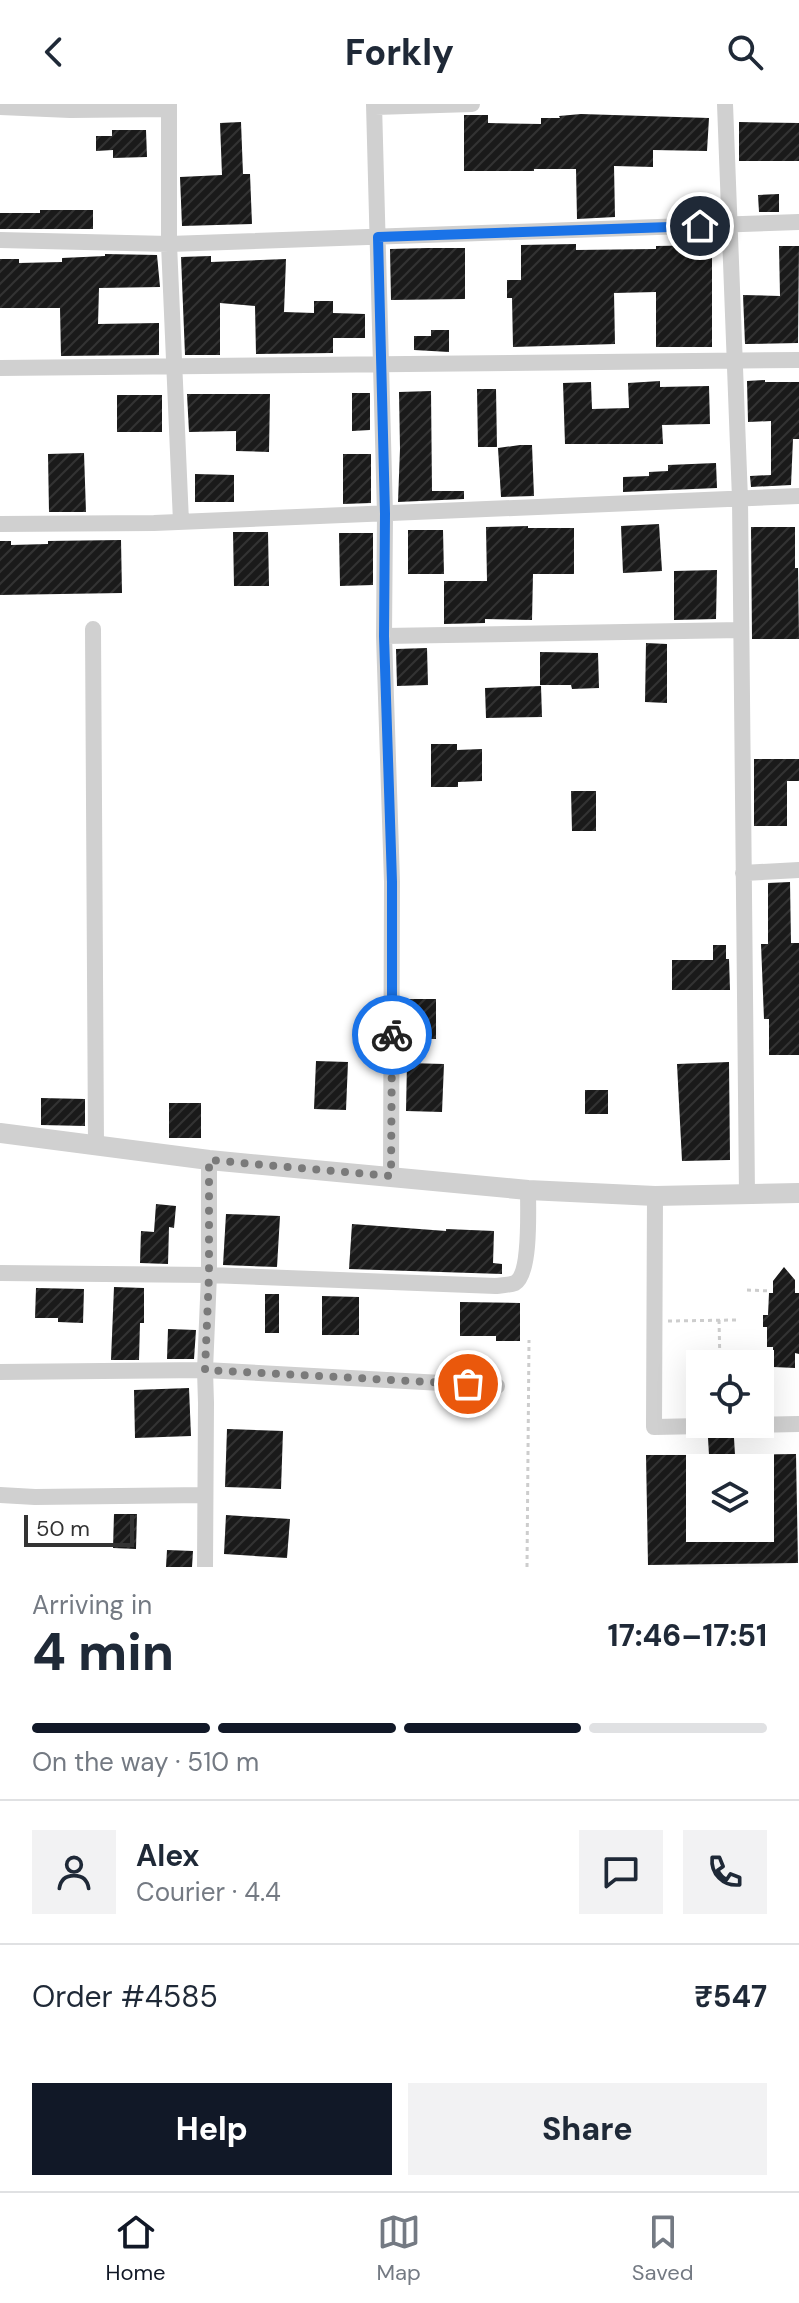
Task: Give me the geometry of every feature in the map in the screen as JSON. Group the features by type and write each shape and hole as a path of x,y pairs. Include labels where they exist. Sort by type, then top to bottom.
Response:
{"street":[{"path":"391,1176 392,882 374,106 472,104"},
{"path":"725,104 740,499 747,1194"},
{"path":"0,107 70,110 169,107 169,244 181,522"},
{"path":"0,240 169,244 799,222"},
{"path":"0,368 799,360"},
{"path":"0,524 181,522 799,496"},
{"path":"93,629 96,1145"},
{"path":"384,636 741,630"},
{"path":"743,873 799,870"},
{"path":"0,1133 209,1160 528,1190 655,1196 799,1193"},
{"path":"205,1567 209,1160"},
{"path":"0,1273 209,1275 496,1286 515,1283 522,1277 526,1262 528,1190"},
{"path":"655,1196 654,1427 799,1424"},
{"path":"0,1372 205,1370 497,1386"},
{"path":"0,1495 205,1495"}],"path":[{"path":"747,1290 771,1291"},
{"path":"719,1320 720,1350"},
{"path":"654,1321 736,1320"},
{"path":"527,1567 529,1340"}],"building":[{"path":"581,114 709,118 707,151 653,150 653,167 614,166 615,217 577,219 576,169 464,171 464,115 488,115 488,123 541,124 541,118"},
{"path":"241,122 243,174 250,174 252,224 182,226 180,177 222,175 220,123"},
{"path":"739,122 799,123 799,161 739,161"},
{"path":"112,130 146,130 147,157 113,158 113,150 96,151 96,136 112,136"},
{"path":"779,194 779,212 759,212 758,195"},
{"path":"40,210 93,210 93,229 0,229 0,213 40,213"},
{"path":"576,244 576,250 712,245 712,347 656,347 656,292 614,293 615,344 513,347 512,298 507,298 507,280 521,280 521,245"},
{"path":"779,246 799,246 798,343 745,344 743,295 780,296"},
{"path":"465,248 465,299 391,300 390,249"},
{"path":"105,254 157,255 160,287 99,288 98,324 159,323 159,355 61,356 60,308 0,308 0,259 19,259 19,263 62,262 62,258"},
{"path":"211,256 211,262 286,259 284,312 314,313 314,301 333,301 333,313 365,314 365,338 333,338 333,353 256,354 255,306 220,303 220,355 185,355 181,257"},
{"path":"431,330 449,330 449,352 414,350 414,336 431,336"},
{"path":"660,381 660,387 709,386 710,424 662,425 663,444 565,444 563,383 591,382 592,409 629,408 628,383"},
{"path":"747,381 799,382 799,439 793,439 791,485 751,487 750,476 771,475 771,421 748,422"},
{"path":"477,389 496,389 497,447 478,447"},
{"path":"431,391 432,491 464,491 464,499 398,502 399,392"},
{"path":"352,393 370,393 370,430 352,431"},
{"path":"187,394 270,394 269,452 236,451 236,431 189,432"},
{"path":"117,395 162,395 162,432 117,432"},
{"path":"532,445 534,496 501,497 498,448"},
{"path":"84,453 86,512 49,512 48,454"},
{"path":"343,454 371,454 371,503 343,504"},
{"path":"716,463 717,488 623,492 623,477 649,476 649,472 668,471 668,465"},
{"path":"195,474 234,475 234,502 195,502"},
{"path":"659,524 662,571 623,573 621,526"},
{"path":"486,527 574,528 574,574 533,574 532,620 485,619 485,623 444,624 444,581 487,581"},
{"path":"751,527 795,527 799,639 752,639"},
{"path":"408,530 443,530 444,574 408,574"},
{"path":"233,532 268,532 269,586 234,586"},
{"path":"339,533 373,533 373,585 340,586"},
{"path":"121,540 122,593 0,595 0,541 11,541 11,545"},
{"path":"717,570 716,619 674,620 674,571"},
{"path":"646,643 667,644 667,703 645,702"},
{"path":"427,648 428,685 397,686 396,649"},
{"path":"540,652 598,653 599,688 540,685"},
{"path":"541,686 542,717 486,718 485,688"},
{"path":"431,744 457,744 457,750 482,749 482,781 458,782 458,787 431,787"},
{"path":"754,759 799,759 799,781 787,781 787,826 754,826"},
{"path":"571,791 596,791 596,831 572,831"},
{"path":"790,882 791,943 799,943 799,1055 769,1055 769,1019 764,1019 761,944 768,944 768,883"},
{"path":"713,945 726,945 730,990 672,990 672,960 713,960"},
{"path":"407,999 436,999 436,1039 408,1039"},
{"path":"316,1061 348,1062 346,1110 314,1109"},
{"path":"729,1062 730,1160 682,1161 677,1064"},
{"path":"407,1063 444,1064 442,1112 406,1111"},
{"path":"585,1090 608,1090 608,1114 585,1114"},
{"path":"41,1098 85,1099 85,1126 41,1125"},
{"path":"169,1103 201,1103 201,1138 169,1138"},
{"path":"156,1204 176,1206 174,1228 169,1227 168,1264 140,1263 141,1231 154,1232"},
{"path":"226,1214 280,1216 277,1267 223,1265"},
{"path":"352,1224 494,1231 493,1263 502,1264 502,1274 349,1269"},
{"path":"784,1267 795,1280 795,1293 799,1293 799,1354 795,1353 795,1368 774,1367 773,1347 767,1347 767,1327 763,1327 763,1315 768,1315 773,1281"},
{"path":"114,1287 144,1288 144,1323 140,1323 139,1360 111,1360"},
{"path":"36,1288 84,1289 83,1323 35,1318"},
{"path":"265,1294 279,1294 279,1333 265,1333"},
{"path":"322,1296 359,1297 359,1335 322,1335"},
{"path":"460,1302 520,1303 520,1341 496,1341 496,1336 460,1336"},
{"path":"168,1329 196,1330 194,1359 167,1359"},
{"path":"189,1388 191,1436 135,1438 134,1390"},
{"path":"227,1429 283,1431 281,1489 225,1487"},
{"path":"708,1438 734,1438 735,1454 709,1454"},
{"path":"774,1454 796,1454 798,1563 648,1565 646,1455 686,1455 686,1542 774,1542"},
{"path":"114,1514 137,1514 136,1549 113,1548"},
{"path":"226,1515 290,1519 287,1558 224,1554"},
{"path":"167,1550 193,1551 192,1567 166,1567"}],"way so far":[{"path":"392,1035 391,1176 209,1160 205,1370 468,1384"}],"route":[{"path":"392,1035 392,882 384,636 385,514 378,237 700,226"}]}
